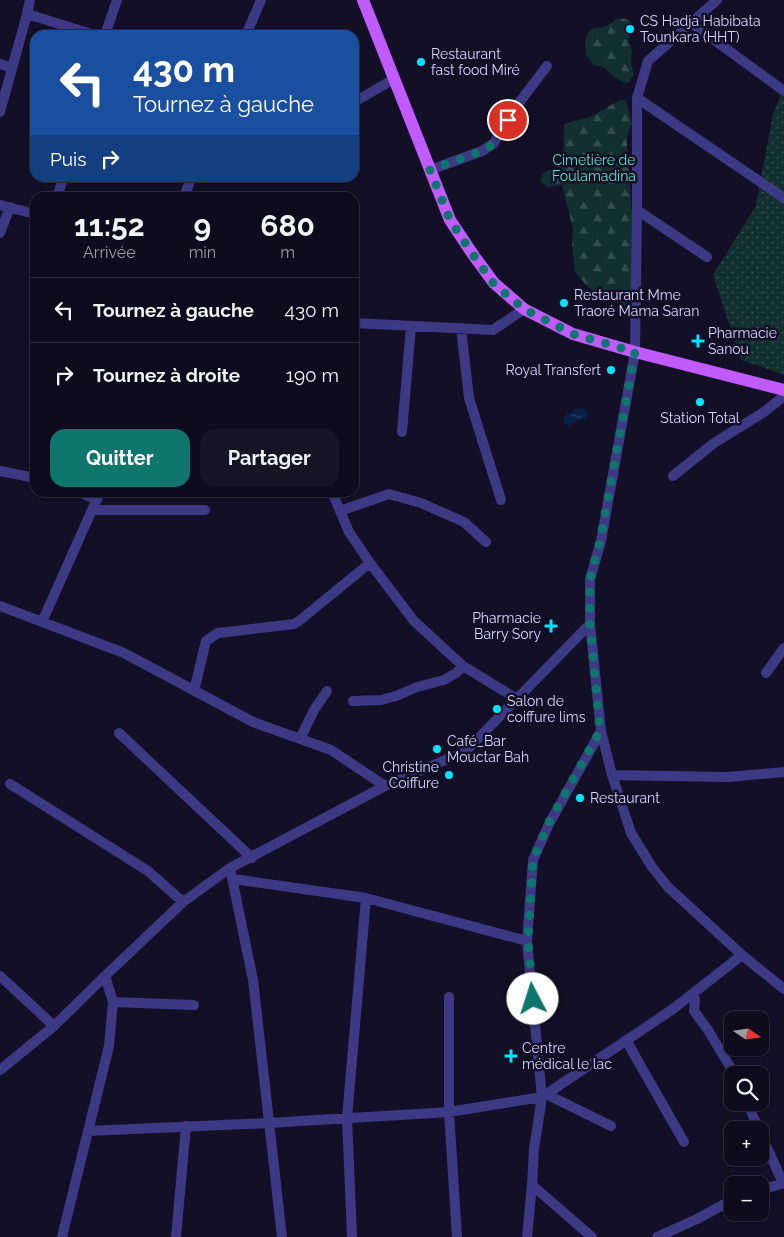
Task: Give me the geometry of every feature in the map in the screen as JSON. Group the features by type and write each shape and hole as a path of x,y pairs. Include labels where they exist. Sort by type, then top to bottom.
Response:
{"main road":[{"path":"364,0 450,220 494,284 524,309 573,334 784,390"}],"street":[{"path":"0,112 28,14 30,0"},
{"path":"107,30 117,0"},
{"path":"248,30 261,0"},
{"path":"717,0 648,61 637,98 635,352 600,541 590,580 590,624 600,731 631,833 652,867 668,887 742,955 784,988"},
{"path":"28,14 79,30"},
{"path":"691,23 784,91"},
{"path":"0,64 12,68"},
{"path":"430,170 482,151 494,144 515,108 547,66"},
{"path":"359,99 394,79"},
{"path":"637,98 784,198"},
{"path":"0,233 5,206 30,213"},
{"path":"637,210 707,257"},
{"path":"359,323 492,330 524,309"},
{"path":"402,432 411,326"},
{"path":"461,328 469,398 501,500"},
{"path":"673,476 714,443 764,412 784,396"},
{"path":"0,471 30,477"},
{"path":"340,511 389,494 421,503 464,522 486,542"},
{"path":"42,622 98,497"},
{"path":"334,497 349,532 414,621 463,666 517,699"},
{"path":"92,510 205,510"},
{"path":"194,691 206,642 218,633 294,624 370,563"},
{"path":"0,606 124,653 253,722 331,750 385,786"},
{"path":"0,1070 54,1026 183,902 230,868 385,786 466,751 590,624"},
{"path":"766,672 784,648"},
{"path":"353,701 381,700 396,696 417,687 444,680 463,666"},
{"path":"300,739 314,710 327,691"},
{"path":"527,1237 534,1149 544,1095 528,941 533,860 548,824 600,731"},
{"path":"119,733 252,858"},
{"path":"612,775 728,777 784,772"},
{"path":"10,784 148,871 183,902"},
{"path":"230,868 253,980 282,1237"},
{"path":"233,879 366,898 528,941"},
{"path":"352,1237 347,1118 366,898"},
{"path":"88,1131 269,1123 449,1112 544,1095 692,994 742,955"},
{"path":"0,976 54,1026"},
{"path":"62,1237 109,1046 113,1002 105,976"},
{"path":"692,994 695,1000 694,1011 730,1066"},
{"path":"449,997 449,1112 457,1237"},
{"path":"113,1002 194,1005"},
{"path":"626,1040 684,1142"},
{"path":"544,1095 611,1126"},
{"path":"176,1237 186,1126"},
{"path":"769,1151 783,1183 769,1187"},
{"path":"532,1184 592,1237"},
{"path":"657,1237 724,1204"}],"green space":[{"path":"619,18 629,21 636,30 628,38 632,51 631,65 634,75 627,84 614,77 605,68 593,64 586,54 585,40 590,29 605,27"},
{"path":"784,88 784,375 741,360 713,275 756,206 773,114"},
{"name":"Cimetière de Foulamadina","path":"620,100 626,100 632,124 627,135 627,146 633,229 633,306 627,307 600,297 575,272 572,244 573,229 562,185 548,187 540,182 543,173 555,168 564,147 564,124 592,116"}],"water":[{"path":"578,408 588,412 587,419 582,419 570,426 564,423 564,416"}],"place":[{"name":"CS Hadja Habibata Tounkara (HHT)","path":"630,29"},
{"name":"Restaurant fast food Miré","path":"421,62"},
{"name":"Restaurant Mme Traoré Mama Saran","path":"564,303"},
{"name":"Pharmacie Sanou","path":"698,341"},
{"name":"Royal Transfert","path":"611,370"},
{"name":"Station Total","path":"700,402"},
{"name":"Pharmacie Barry Sory","path":"551,626"},
{"name":"Salon de coiffure lims","path":"497,709"},
{"name":"Café_Bar Mouctar Bah","path":"437,749"},
{"name":"Christine Coiffure","path":"449,775"},
{"name":"Restaurant","path":"580,798"},
{"name":"Centre médical le lac","path":"511,1056"}],"route":[{"path":"508,120 494,144 482,151 430,170 450,220 494,284 524,309 573,334 635,352 600,541 590,580 590,624 600,731 548,824 533,860 528,941 533,999"}]}
